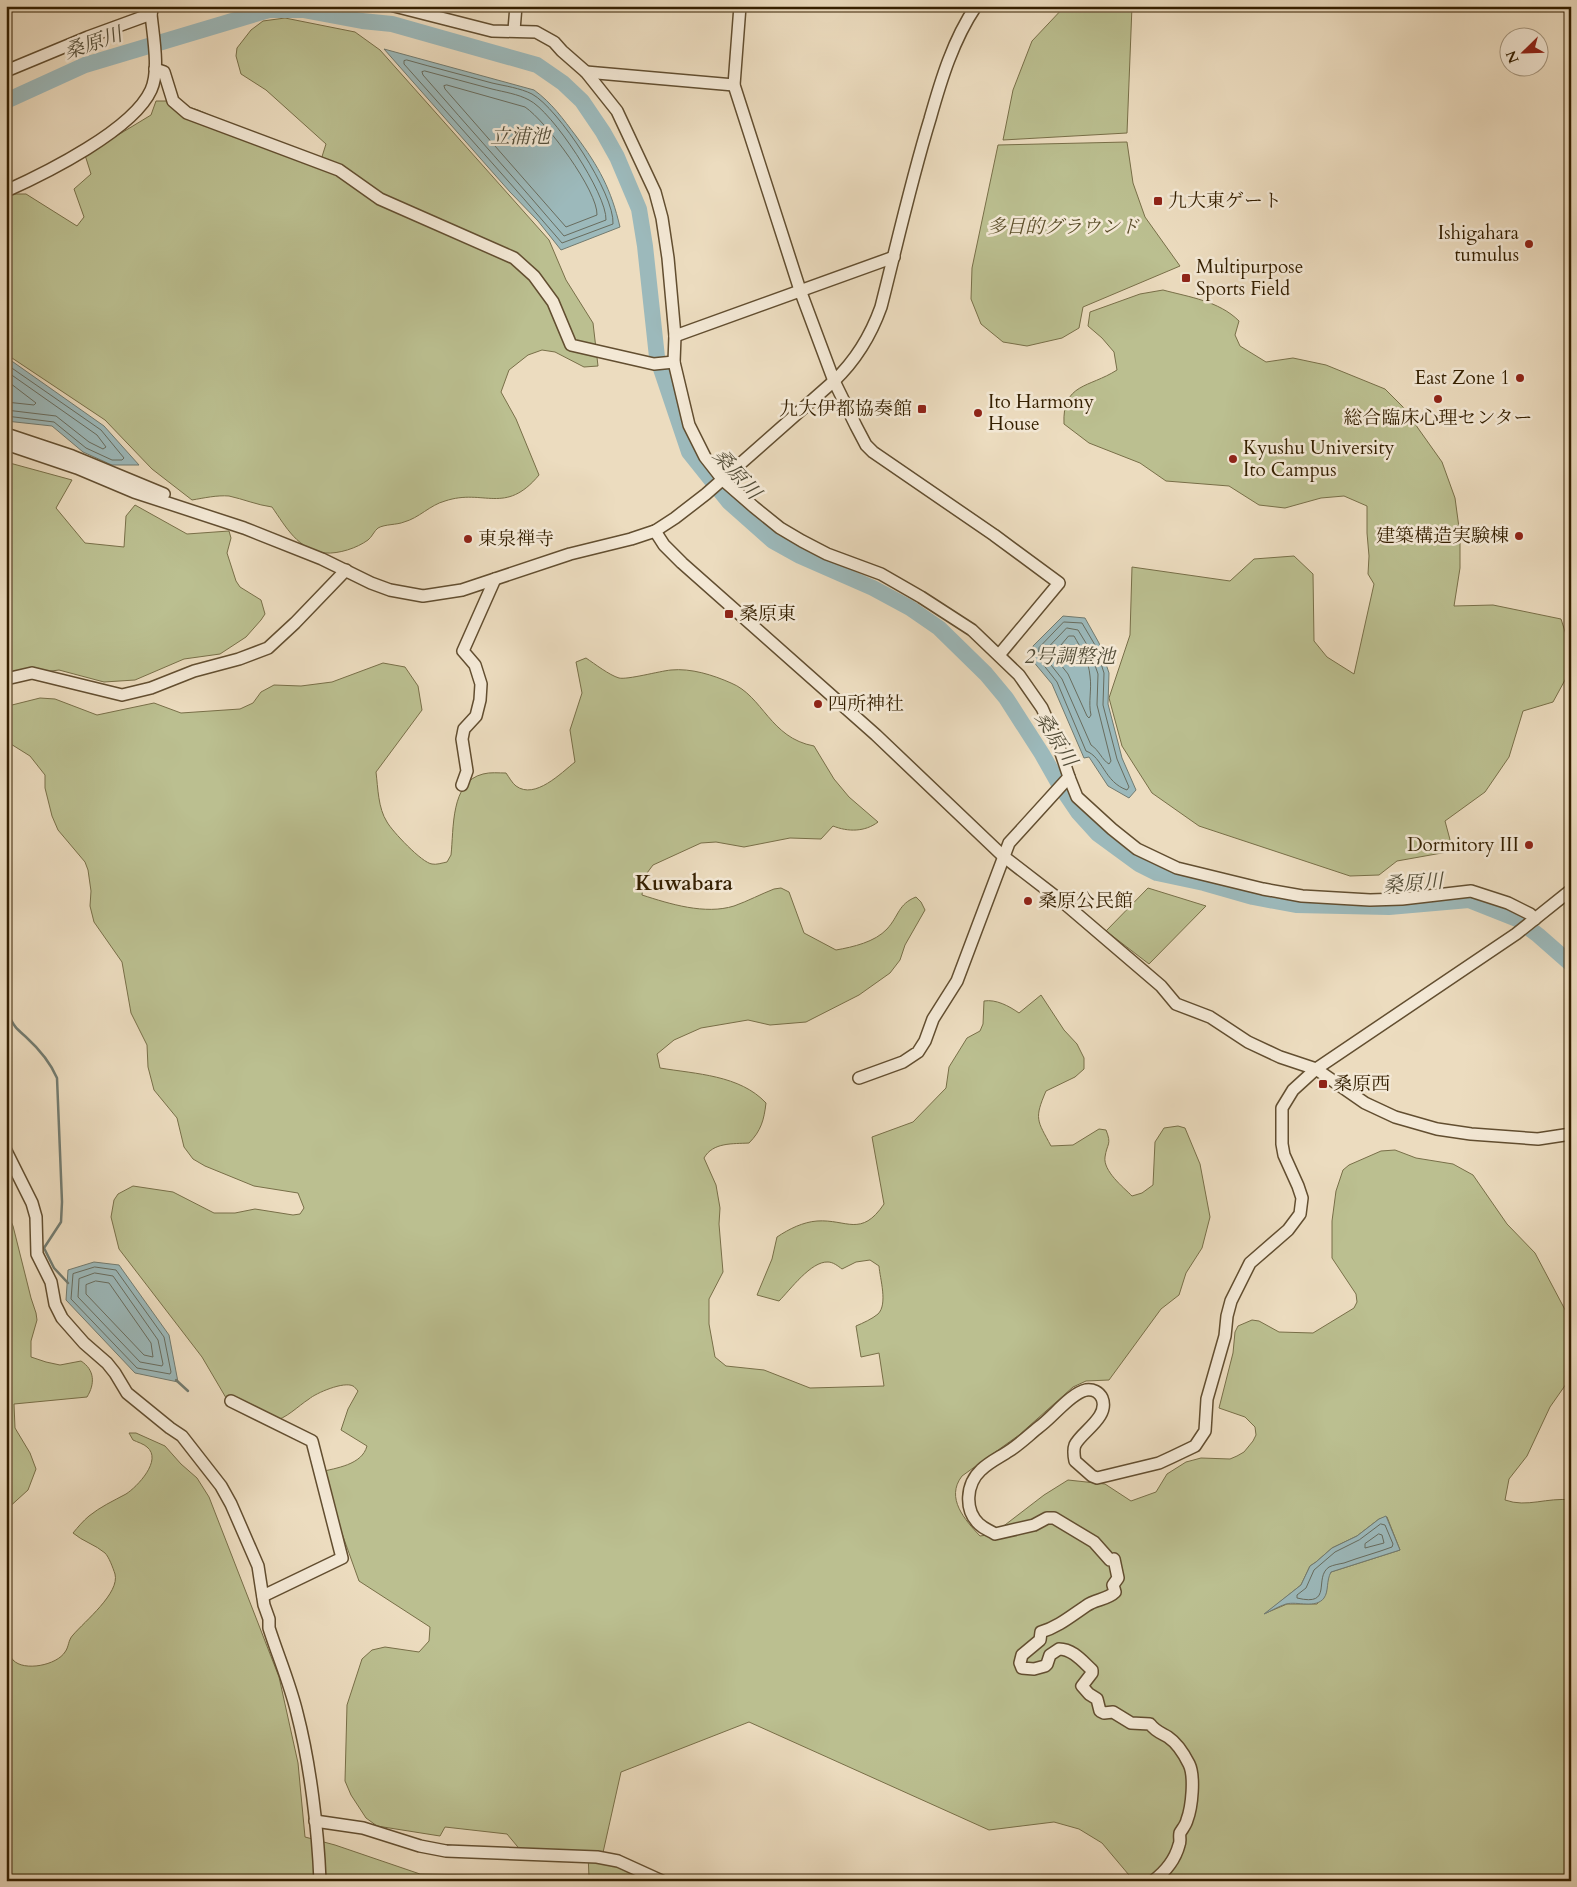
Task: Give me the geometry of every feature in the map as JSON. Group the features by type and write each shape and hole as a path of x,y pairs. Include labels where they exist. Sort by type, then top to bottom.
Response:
{"street":[{"path":"394,6 492,30 536,32 554,42 586,72 617,111 655,192 662,218 668,258 675,336 674,362 689,425 705,457 723,480 754,508 802,541 827,554 881,574 904,586 972,630 1019,676 1042,708 1058,744 1067,779 1077,797 1112,829 1137,849 1177,868 1263,889 1302,896 1378,900 1471,891 1508,903 1530,914 1533,920"},
{"path":"514,30 516,6"},
{"path":"740,6 734,85 800,290 834,381 866,445 873,452 1060,583 999,655"},
{"path":"6,444 77,468 134,492 220,519 346,570 371,584 390,590 423,596 462,590 570,554 631,539 655,530 675,518 723,480 834,381 848,368 872,332 881,307 926,130 941,79 976,6"},
{"path":"6,72 152,10 155,69 152,89 140,107 104,138 46,173 6,192"},
{"path":"155,69 164,72 173,101 187,114 339,170 380,199 514,258 534,276 553,302 571,344 654,364 674,362"},
{"path":"586,72 734,85"},
{"path":"675,336 894,257"},
{"path":"6,434 72,456 210,510 220,519"},
{"path":"655,530 664,545 682,563 876,735 1003,856 1064,903 1116,947 1161,986 1176,1004 1210,1017 1248,1042 1280,1057 1316,1069 1365,1103 1395,1118 1437,1129 1470,1134 1538,1139 1571,1134"},
{"path":"6,679 32,673 122,696 150,688 194,671 268,648 346,570"},
{"path":"462,785 467,765 462,739 464,729 476,716 481,684 475,665 463,651 496,579"},
{"path":"859,1078 902,1062 918,1052 925,1042 933,1019 957,981 1009,843 1067,779"},
{"path":"1153,1881 1160,1876 1174,1858 1179,1846 1181,1832 1187,1822 1193,1800 1191,1766 1177,1745 1165,1735 1154,1730 1150,1724 1130,1723 1113,1712 1104,1713 1100,1711 1097,1700 1082,1686 1092,1673 1092,1670 1072,1653 1059,1648 1050,1656 1047,1664 1041,1668 1022,1668 1020,1663 1022,1655 1040,1640 1041,1632 1055,1627 1086,1605 1110,1597 1115,1592 1113,1585 1118,1578 1114,1558 1110,1560 1099,1545 1054,1518 1048,1518 1043,1522 1030,1526 995,1534 981,1526 972,1516 968,1502 974,1478 980,1470 1010,1451 1073,1397 1087,1390 1095,1390 1099,1394 1103,1402 1102,1408 1092,1426 1075,1445 1074,1460 1092,1476 1097,1478 1159,1462 1195,1446 1205,1431 1208,1393 1225,1336 1227,1316 1234,1294 1250,1263 1288,1230 1300,1214 1302,1198 1283,1149 1281,1131 1282,1108 1293,1090 1316,1069 1519,932 1571,890"},
{"path":"6,1151 32,1203 36,1217 37,1254 51,1282 55,1304 62,1318 84,1343 115,1373 127,1393 182,1436 221,1486 231,1504 258,1566 269,1619 269,1628 297,1713 310,1781 319,1855 320,1881"},
{"path":"231,1401 312,1441 342,1558 263,1596"},
{"path":"314,1821 363,1828 420,1846 446,1851 597,1857 618,1861 662,1881"}],"green space":[{"path":"1065,6 1132,6 1127,133 1003,140 1013,90 1032,41"},
{"path":"285,18 355,32 380,50 549,240 566,280 593,323 598,366 584,367 555,352 542,350 528,355 509,370 501,392 516,419 539,475 527,487 515,495 505,498 471,497 445,501 434,505 409,520 378,528 369,539 359,546 330,553 316,551 300,542 288,530 272,507 229,496 215,496 192,500 152,469 105,420 6,354 6,197 13,194 26,194 77,226 84,217 74,189 91,174 85,155 151,115 156,101 170,101 198,110 320,163 326,144 266,90 241,74 236,56 237,48 251,30 263,21"},
{"name":"多目的グラウンド","path":"1127,142 1133,183 1145,217 1180,266 1083,307 1079,328 1062,338 1027,346 1003,342 981,324 971,299 972,268 998,145"},
{"path":"1163,290 1213,304 1231,314 1239,321 1235,335 1240,346 1266,362 1293,358 1326,365 1385,389 1403,407 1442,462 1455,498 1460,535 1460,568 1454,606 1493,605 1561,619 1571,650 1571,669 1553,702 1523,711 1509,757 1485,792 1445,821 1453,851 1397,861 1379,875 1350,876 1199,826 1152,793 1122,746 1109,698 1130,635 1132,567 1230,581 1254,559 1294,556 1313,574 1314,641 1327,657 1354,674 1374,584 1368,574 1367,506 1344,496 1321,498 1285,508 1259,505 1229,486 1166,481 1140,463 1089,443 1064,424 1068,401 1073,394 1079,388 1117,370 1114,352 1088,326 1090,312 1140,294"},
{"path":"6,462 72,480 56,508 85,543 124,547 126,516 135,505 187,534 229,531 231,538 227,553 236,581 240,587 261,600 265,614 246,637 220,654 184,659 135,680 104,682 59,670 6,677"},
{"path":"586,658 619,678 686,670 717,677 731,683 751,697 787,735 799,742 814,746 834,779 849,797 878,822 868,828 856,830 833,826 821,839 790,838 744,847 716,842 701,843 653,865 644,877 642,895 676,905 711,909 734,906 774,889 781,888 789,892 804,933 836,950 870,941 882,934 902,907 916,897 925,910 905,945 900,960 890,973 859,995 806,1022 770,1025 748,1020 701,1028 674,1040 657,1054 660,1068 703,1074 731,1081 744,1087 766,1103 761,1125 749,1143 718,1146 704,1158 716,1185 720,1208 719,1224 723,1272 709,1299 709,1324 715,1357 726,1366 764,1370 810,1388 884,1386 879,1353 861,1357 856,1326 873,1318 881,1310 883,1291 879,1266 870,1260 856,1262 842,1269 832,1263 821,1263 808,1271 779,1301 757,1295 772,1259 777,1237 796,1226 817,1221 861,1224 868,1221 884,1204 872,1137 913,1122 946,1088 949,1067 967,1038 980,1031 983,1024 984,1001 1002,1004 1019,1013 1041,995 1064,1030 1077,1044 1084,1058 1084,1069 1075,1077 1046,1091 1042,1100 1039,1114 1040,1125 1051,1146 1073,1145 1099,1129 1106,1130 1109,1141 1105,1157 1107,1168 1132,1196 1142,1193 1153,1185 1155,1142 1164,1128 1178,1126 1185,1128 1200,1164 1210,1217 1202,1248 1186,1273 1179,1295 1161,1309 1109,1380 1086,1381 1073,1387 1019,1435 962,1476 957,1484 956,1500 963,1516 980,1536 987,1535 1001,1528 1044,1495 1068,1480 1105,1484 1131,1501 1156,1492 1167,1474 1186,1462 1201,1458 1230,1459 1244,1452 1256,1435 1255,1427 1245,1417 1219,1408 1233,1353 1235,1332 1238,1326 1252,1320 1259,1321 1279,1332 1313,1333 1354,1308 1357,1302 1356,1294 1332,1258 1332,1221 1336,1191 1343,1170 1349,1165 1381,1151 1395,1150 1416,1158 1453,1164 1473,1175 1507,1224 1535,1253 1571,1321 1571,1377 1550,1407 1527,1456 1509,1479 1505,1500 1529,1503 1562,1499 1571,1500 1571,1881 1134,1881 1102,1843 1079,1829 1054,1822 989,1830 749,1722 621,1772 602,1857 649,1881 6,1881 6,1646 13,1660 25,1666 48,1663 61,1657 71,1637 112,1590 115,1574 106,1555 73,1533 93,1513 131,1491 147,1473 152,1459 151,1452 146,1446 133,1440 129,1433 136,1433 165,1446 197,1478 209,1497 279,1677 298,1763 305,1837 335,1845 420,1874 589,1877 588,1854 522,1852 507,1834 445,1827 440,1836 377,1826 366,1818 351,1795 345,1781 347,1705 362,1659 372,1650 385,1647 419,1652 429,1641 430,1627 359,1581 320,1472 354,1462 360,1458 367,1446 341,1430 348,1409 358,1391 349,1385 330,1388 313,1397 283,1418 273,1421 258,1418 232,1408 202,1357 119,1249 111,1217 114,1200 118,1194 133,1186 173,1192 214,1213 235,1213 255,1209 293,1215 300,1214 304,1208 298,1193 254,1186 205,1166 193,1159 184,1147 177,1118 154,1090 148,1067 147,1045 131,1013 122,962 94,922 90,906 91,891 88,870 85,862 58,830 52,816 45,788 45,775 30,756 6,741 6,703 12,705 40,698 55,699 97,715 154,703 181,713 240,709 253,703 261,692 274,685 301,686 332,682 383,663 405,667 418,686 422,710 376,772 379,798 384,816 395,832 421,858 432,864 437,864 447,862 451,855 454,820 459,796 464,786 472,779 486,773 506,773 516,786 531,790 555,778 575,762 570,730 582,693 576,662","holes":["1387,1517 1400,1550 1331,1572 1327,1578 1326,1593 1317,1604 1287,1604 1266,1613 1301,1585 1310,1566 1332,1548 1357,1536 1379,1519"]},
{"path":"1148,888 1206,906 1149,964 1106,931"},
{"path":"6,1210 13,1226 36,1313 37,1320 31,1341 31,1357 60,1365 81,1361 89,1369 92,1382 87,1397 14,1404 15,1428 30,1453 36,1469 28,1490 6,1510"}],"water":[{"name":"立浦池","path":"384,49 534,90 557,112 591,158 613,201 620,227 561,250 538,221 510,192"},
{"path":"6,357 104,426 139,465 112,465 83,452 52,426 6,421"},
{"name":"2号調整池","path":"1063,616 1085,618 1099,643 1109,673 1108,704 1122,758 1136,790 1129,798 1108,786 1089,757 1084,758 1052,684 1032,660 1033,646"},
{"path":"94,1262 119,1265 169,1335 178,1382 135,1373 66,1300 68,1270"},
{"path":"1386,1516 1400,1550 1331,1572 1326,1595 1321,1601 1311,1604 1290,1603 1264,1614 1301,1585 1310,1566 1332,1548 1357,1536 1379,1519"}],"waterway":[{"path":"6,8 10,6"},
{"name":"桑原川","path":"6,101 85,65 269,10 303,10 362,21 392,24 537,65 563,83 582,101 617,157 639,209 657,357 689,452 729,502 773,541 800,556 873,588 910,608 939,628 986,674 1006,698 1059,784 1078,812 1098,834 1139,864 1157,873 1204,883 1253,897 1296,905 1389,907 1469,900 1517,919 1571,964"},
{"path":"6,930 9,1016 16,1028 44,1056 57,1078 62,1202 61,1222 44,1248 54,1268 68,1283"},
{"path":"176,1380 188,1391"}],"place":[{"name":"九大東ゲート","path":"1158,201"},
{"name":"Ishigahara tumulus","path":"1529,244"},
{"name":"Multipurpose Sports Field","path":"1186,278"},
{"name":"East Zone 1","path":"1520,378"},
{"name":"総合臨床心理センター","path":"1438,399"},
{"name":"九大伊都協奏館","path":"922,409"},
{"name":"Ito Harmony House","path":"978,413"},
{"name":"Kyushu University Ito Campus","path":"1233,459"},
{"name":"建築構造実験棟","path":"1519,536"},
{"name":"東泉禅寺","path":"468,539"},
{"name":"桑原東","path":"729,614"},
{"name":"四所神社","path":"818,704"},
{"name":"Dormitory III","path":"1529,845"},
{"name":"桑原公民館","path":"1028,901"},
{"name":"桑原西","path":"1323,1084"}],"district":[{"name":"Kuwabara","path":"684,883"}]}
